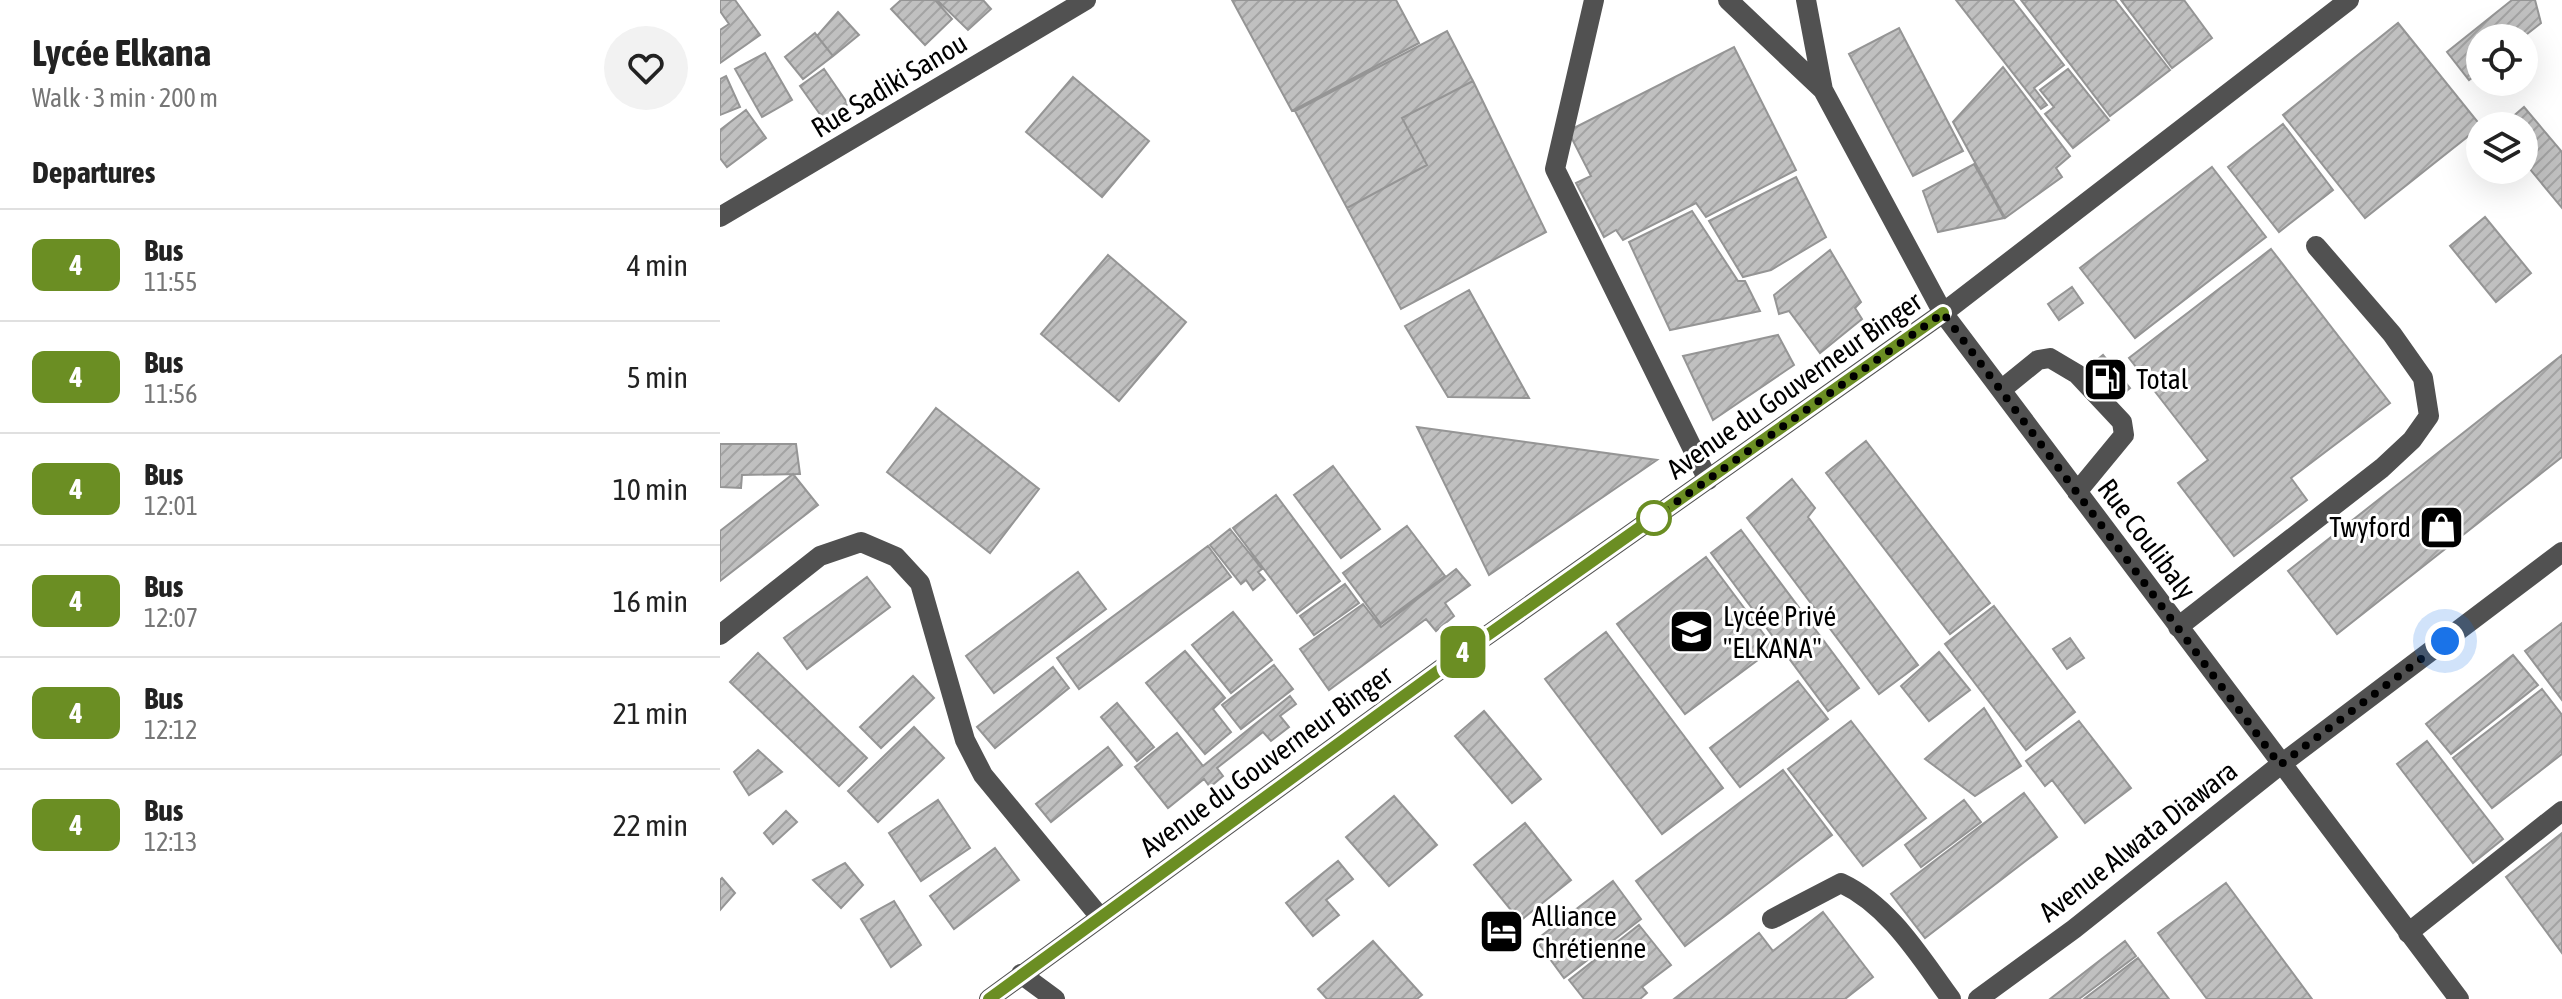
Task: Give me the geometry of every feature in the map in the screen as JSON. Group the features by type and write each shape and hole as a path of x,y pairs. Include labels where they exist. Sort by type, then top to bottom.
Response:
{"street":[{"name":"Rue Sadiki Sanou","path":"720,217 1086,0"},
{"path":"1594,0 1555,169 1708,480"},
{"path":"1728,0 1823,90"},
{"path":"1806,0 1823,90"},
{"name":"Avenue du Gouverneur Binger","path":"989,999 1482,639 1943,313 2349,0"},
{"name":"Rue Coulibaly","path":"1823,90 1943,313 2459,999"},
{"path":"2178,627 2382,468 2412,440 2429,416 2423,378 2392,334 2316,246"},
{"path":"2001,390 2038,360 2050,358 2077,374 2122,422 2124,435 2077,492"},
{"path":"720,635 820,556 861,542 896,557 920,583 965,740 983,775 1100,917"},
{"name":"Avenue Alwata Diawara","path":"1978,999 2074,929 2280,765 2562,552"},
{"path":"2408,933 2562,811"},
{"path":"1772,919 1841,883 1858,891 1905,935 1951,999"},
{"path":"1021,974 1055,999"}],"building":[{"path":"720,0 735,0 760,35 720,63 720,30 729,24 720,11"},
{"path":"901,0 935,0 952,19 925,45 891,9"},
{"path":"937,0 983,0 991,9 968,30"},
{"path":"1232,0 1396,0 1419,43 1292,111"},
{"path":"1956,0 2013,0 2064,65 2034,88 2047,105 2041,109"},
{"path":"2021,0 2115,0 2170,70 2110,116"},
{"path":"2121,0 2184,0 2212,38 2172,68"},
{"path":"2512,0 2535,0 2541,23 2538,25 2482,24"},
{"path":"838,12 859,35 833,56 817,36"},
{"path":"2398,23 2470,112 2466,112 2466,138 2365,218 2283,115"},
{"path":"1899,28 1963,151 1913,176 1849,54"},
{"path":"1447,31 1473,81 1402,118 1427,165 1347,208 1295,111"},
{"path":"815,33 833,56 803,79 785,57"},
{"path":"2466,37 2466,76 2447,52"},
{"path":"1734,47 1796,170 1706,217 1696,203 1623,240 1616,230 1604,237 1576,183 1591,176 1568,131"},
{"path":"765,53 792,100 762,117 735,69"},
{"path":"2003,67 2070,156 2056,168 2062,177 2005,218 1953,122"},
{"path":"824,69 848,104 824,120 800,86"},
{"path":"2068,69 2109,120 2073,148 2045,114 2054,107 2040,90"},
{"path":"726,76 740,107 720,115 720,79"},
{"path":"1073,77 1149,141 1102,197 1026,132"},
{"path":"1473,81 1546,232 1401,309 1347,208 1427,165 1402,118"},
{"path":"746,110 766,138 727,167 720,158 720,130"},
{"path":"2283,124 2333,190 2279,232 2228,167"},
{"path":"2538,124 2562,152 2562,208 2538,179"},
{"path":"1974,164 2004,218 1938,232 1923,191"},
{"path":"2212,167 2266,237 2135,338 2080,268"},
{"path":"1796,177 1826,237 1771,270 1743,277 1709,221"},
{"path":"1692,211 1738,281 1745,281 1760,311 1670,330 1629,242"},
{"path":"2485,217 2531,273 2496,302 2450,246"},
{"path":"2271,249 2390,403 2291,478 2307,500 2234,556 2178,483 2208,460 2129,358"},
{"path":"1830,250 1861,302 1855,308 1862,319 1820,353 1789,311 1779,314 1774,295"},
{"path":"1108,255 1186,322 1119,401 1041,334"},
{"path":"2072,287 2083,303 2059,320 2048,304"},
{"path":"1469,290 1529,398 1448,397 1405,326"},
{"path":"1778,335 1794,365 1713,420 1683,356"},
{"path":"2103,355 2130,388 2108,406 2081,373"},
{"path":"2562,355 2562,457 2337,634 2288,571"},
{"path":"936,408 1039,489 990,553 887,472"},
{"path":"1417,427 1657,460 1489,575"},
{"path":"1866,441 1990,603 1950,634 1826,473"},
{"path":"720,444 796,444 800,474 742,475 741,488 720,487"},
{"path":"1333,466 1380,529 1341,558 1294,495"},
{"path":"793,474 818,505 720,581 720,531"},
{"path":"1792,479 1815,508 1808,517 1918,665 1879,694 1747,518"},
{"path":"1276,495 1340,581 1297,613 1233,528"},
{"path":"1407,526 1445,576 1381,624 1343,573"},
{"path":"1230,529 1262,569 1258,572 1265,580 1253,590 1246,580 1241,584 1210,545"},
{"path":"1741,530 1859,688 1828,711 1711,553"},
{"path":"1208,546 1231,577 1079,689 1057,658"},
{"path":"1706,557 1774,648 1685,714 1617,624"},
{"path":"1456,569 1470,585 1445,603 1454,616 1436,631 1426,619 1329,690 1300,649 1363,604 1381,627"},
{"path":"1078,572 1106,609 994,693 966,656"},
{"path":"867,577 890,607 807,669 784,638"},
{"path":"1345,584 1359,603 1314,635 1300,616"},
{"path":"1994,606 2075,712 2026,750 1945,644"},
{"path":"1233,612 1272,660 1231,693 1192,645"},
{"path":"2562,623 2562,700 2525,651"},
{"path":"1606,632 1723,788 1662,834 1545,679"},
{"path":"2070,638 2084,658 2067,669 2053,649"},
{"path":"1185,651 1225,698 1213,709 1231,732 1205,754 1146,683"},
{"path":"1939,652 1970,690 1929,721 1901,686"},
{"path":"758,653 867,758 839,786 730,682"},
{"path":"2513,655 2538,685 2451,754 2426,724"},
{"path":"1274,665 1293,689 1241,729 1222,705"},
{"path":"1053,667 1069,688 995,748 977,727"},
{"path":"913,676 934,698 881,748 860,727"},
{"path":"1798,681 1828,719 1740,787 1710,748"},
{"path":"2542,689 2562,715 2562,754 2492,808 2453,758"},
{"path":"1290,696 1296,704 1280,716 1289,727 1271,741 1263,732 1217,768 1223,776 1210,787 1204,779 1168,808 1135,767 1177,733 1203,766"},
{"path":"1117,703 1154,747 1137,761 1101,717"},
{"path":"1984,708 2021,766 1975,796 1925,759"},
{"path":"1484,711 1541,779 1512,803 1455,736"},
{"path":"1851,721 1926,818 1863,866 1788,769"},
{"path":"2079,721 2131,788 2085,823 2052,780 2045,786 2026,761"},
{"path":"914,727 944,758 878,822 848,791"},
{"path":"2427,741 2503,839 2473,863 2397,764"},
{"path":"1108,747 1122,765 1051,822 1036,804"},
{"path":"758,750 782,772 749,795 734,772"},
{"path":"1783,770 1832,835 1685,946 1636,881"},
{"path":"2024,793 2057,837 1925,938 1891,894"},
{"path":"1394,796 1437,845 1389,886 1346,837"},
{"path":"938,800 970,848 921,881 889,833"},
{"path":"1964,800 1981,822 1921,867 1905,845"},
{"path":"786,811 797,822 773,844 764,833"},
{"path":"1525,823 1571,880 1520,921 1474,865"},
{"path":"2562,833 2562,953 2506,877"},
{"path":"995,848 1019,880 954,929 930,896"},
{"path":"1338,861 1353,879 1326,900 1339,915 1313,936 1286,903"},
{"path":"845,863 863,885 841,908 813,880"},
{"path":"722,878 735,893 720,910 720,880"},
{"path":"1613,881 1641,919 1564,978 1536,940"},
{"path":"2226,883 2312,999 2207,999 2158,933"},
{"path":"894,901 921,945 891,967 861,919"},
{"path":"1823,912 1873,977 1845,999 1674,999 1759,933 1773,951"},
{"path":"1639,925 1671,965 1642,987 1647,993 1640,999 1584,999 1569,980"},
{"path":"1373,941 1422,995 1417,999 1327,999 1318,989"},
{"path":"2125,941 2136,956 2079,999 2050,999"},
{"path":"2138,958 2169,999 2084,999"}],"bus line":[{"name":"4","path":"989,999 1482,639 1943,313"}],"place":[{"name":"Total","path":"2105,379"},
{"name":"Twyford","path":"2442,527"},
{"name":"Lycée Privé \"ELKANA\"","path":"1692,632"},
{"name":"Alliance Chrétienne","path":"1501,932"}],"route":[{"path":"1654,518 1943,313 2280,765 2445,641"}]}
